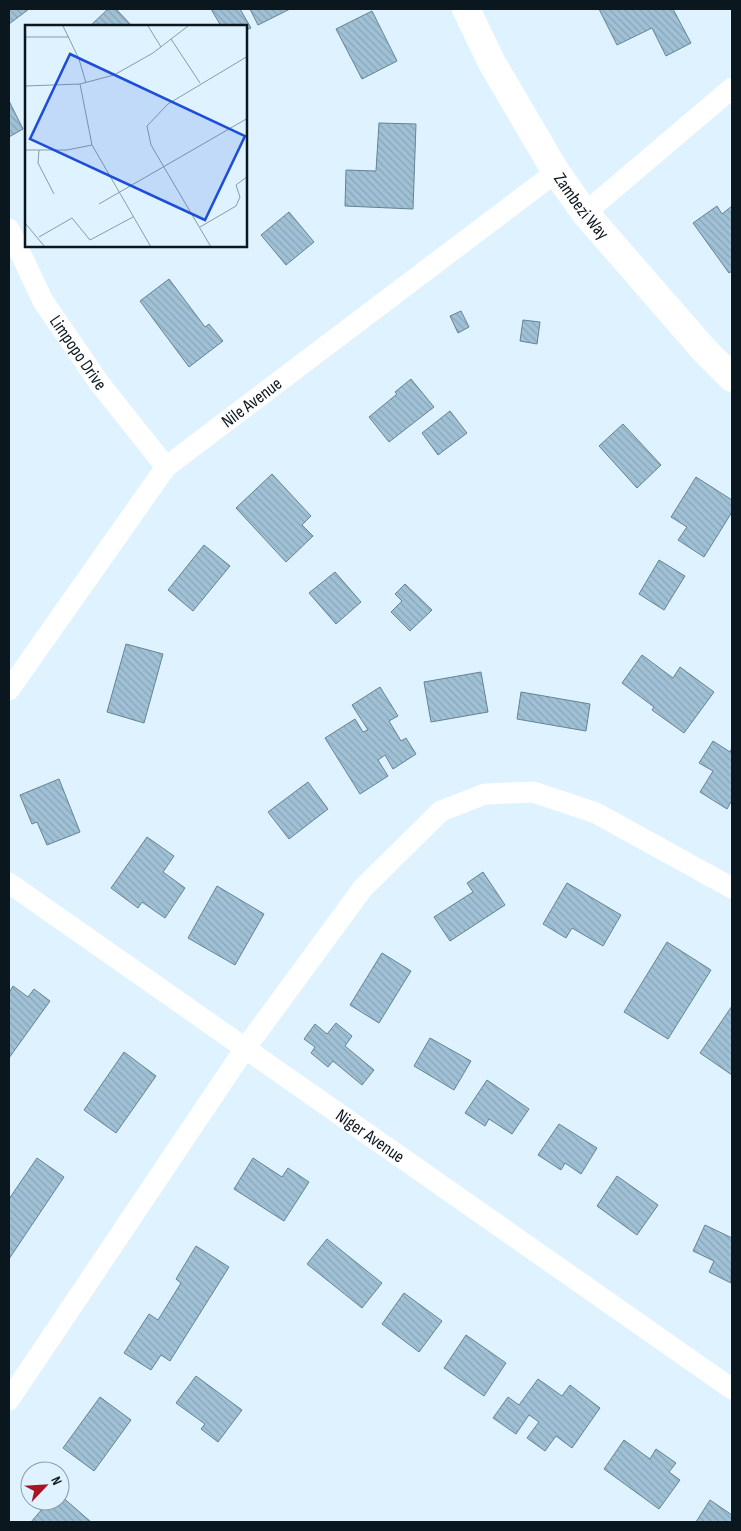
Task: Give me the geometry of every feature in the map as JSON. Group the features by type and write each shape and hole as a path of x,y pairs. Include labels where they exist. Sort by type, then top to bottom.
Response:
{"main road":[{"name":"Zambezi Way","path":"466,9 492,63 556,172 585,213 705,351 732,378"}],"street":[{"path":"585,213 732,88"},
{"name":"Nile Avenue","path":"9,690 166,466 556,172"},
{"name":"Limpopo Drive","path":"9,229 43,301 100,384 166,466"},
{"path":"9,1400 244,1050 363,888 441,811 485,794 533,792 596,813 732,888"},
{"name":"Niger Avenue","path":"9,883 244,1050 732,1389"}],"building":[{"path":"9,9 29,9 9,24"},
{"path":"108,9 116,9 131,25 91,25"},
{"path":"211,9 240,9 251,28 248,29 248,25 220,25"},
{"path":"250,9 290,9 258,25"},
{"path":"599,9 673,9 691,43 666,56 652,28 617,45"},
{"path":"372,11 397,61 362,79 336,29"},
{"path":"9,101 23,129 9,137"},
{"path":"379,123 416,124 413,209 345,206 346,170 376,171"},
{"path":"717,206 722,214 732,206 732,271 729,273 693,223"},
{"path":"289,212 314,242 286,265 261,235"},
{"path":"169,279 205,327 209,324 223,341 189,367 140,301"},
{"path":"461,311 469,327 458,333 450,316"},
{"path":"523,320 540,322 537,344 520,341"},
{"path":"411,379 434,407 389,442 369,417 397,394 395,392"},
{"path":"450,411 467,433 438,455 422,433"},
{"path":"623,424 661,465 637,488 599,446"},
{"path":"272,474 311,516 302,525 313,536 286,562 236,508"},
{"path":"696,477 732,500 732,512 704,557 678,540 687,527 671,517"},
{"path":"204,545 230,566 193,611 168,590"},
{"path":"659,560 685,576 664,610 639,594"},
{"path":"335,572 361,602 336,624 309,593"},
{"path":"405,584 432,610 410,631 391,612 402,601 395,594"},
{"path":"126,644 163,654 144,723 107,712"},
{"path":"642,655 673,678 680,667 714,692 684,733 652,710 654,707 622,683"},
{"path":"481,672 488,712 431,722 424,682"},
{"path":"380,687 398,716 389,721 401,741 406,738 416,754 393,769 385,755 378,760 388,776 360,794 325,738 355,719 363,732 368,730 352,705"},
{"path":"521,692 590,704 586,731 517,719"},
{"path":"713,741 730,752 732,748 732,800 727,809 700,792 713,771 699,763"},
{"path":"59,779 80,832 47,845 37,822 32,824 20,795"},
{"path":"308,782 328,809 289,839 268,812"},
{"path":"147,837 174,856 163,872 185,888 165,918 142,902 138,908 111,888"},
{"path":"483,872 505,905 450,941 434,917 473,892 467,883"},
{"path":"567,883 621,915 603,946 572,928 566,938 543,924"},
{"path":"217,886 264,914 235,965 188,938"},
{"path":"667,942 711,970 668,1039 624,1012"},
{"path":"382,953 411,971 379,1023 350,1005"},
{"path":"13,986 28,997 34,989 50,1001 9,1058 9,993"},
{"path":"732,1006 732,1075 700,1053"},
{"path":"336,1023 352,1036 345,1046 374,1070 362,1085 333,1061 328,1067 311,1053 315,1047 304,1039 315,1024 327,1034"},
{"path":"430,1038 471,1061 454,1090 414,1066"},
{"path":"124,1052 156,1076 116,1133 84,1110"},
{"path":"487,1080 529,1109 512,1134 489,1119 485,1126 465,1113"},
{"path":"559,1124 597,1148 581,1174 565,1163 561,1170 538,1155"},
{"path":"37,1158 64,1177 9,1259 9,1199"},
{"path":"253,1158 282,1177 288,1168 309,1182 284,1221 234,1189"},
{"path":"617,1176 658,1205 637,1235 597,1206"},
{"path":"705,1225 732,1238 731,1283 709,1272 714,1261 693,1251"},
{"path":"327,1239 382,1283 362,1308 307,1264"},
{"path":"196,1246 229,1267 170,1361 161,1355 151,1370 124,1353 149,1314 158,1320 181,1283 176,1279"},
{"path":"404,1293 442,1321 419,1352 382,1324"},
{"path":"466,1335 506,1363 484,1396 444,1368"},
{"path":"196,1376 242,1410 218,1442 201,1429 205,1424 176,1403"},
{"path":"538,1379 562,1396 570,1385 600,1408 572,1448 556,1436 545,1451 527,1438 539,1422 529,1415 516,1434 493,1418 508,1397 519,1405"},
{"path":"100,1397 131,1420 94,1471 63,1448"},
{"path":"624,1440 650,1459 656,1449 676,1463 669,1472 680,1480 659,1509 604,1469"},
{"path":"710,1500 732,1515 732,1522 696,1522"},
{"path":"70,1504 91,1522 31,1522 40,1511 70,1511"}]}
